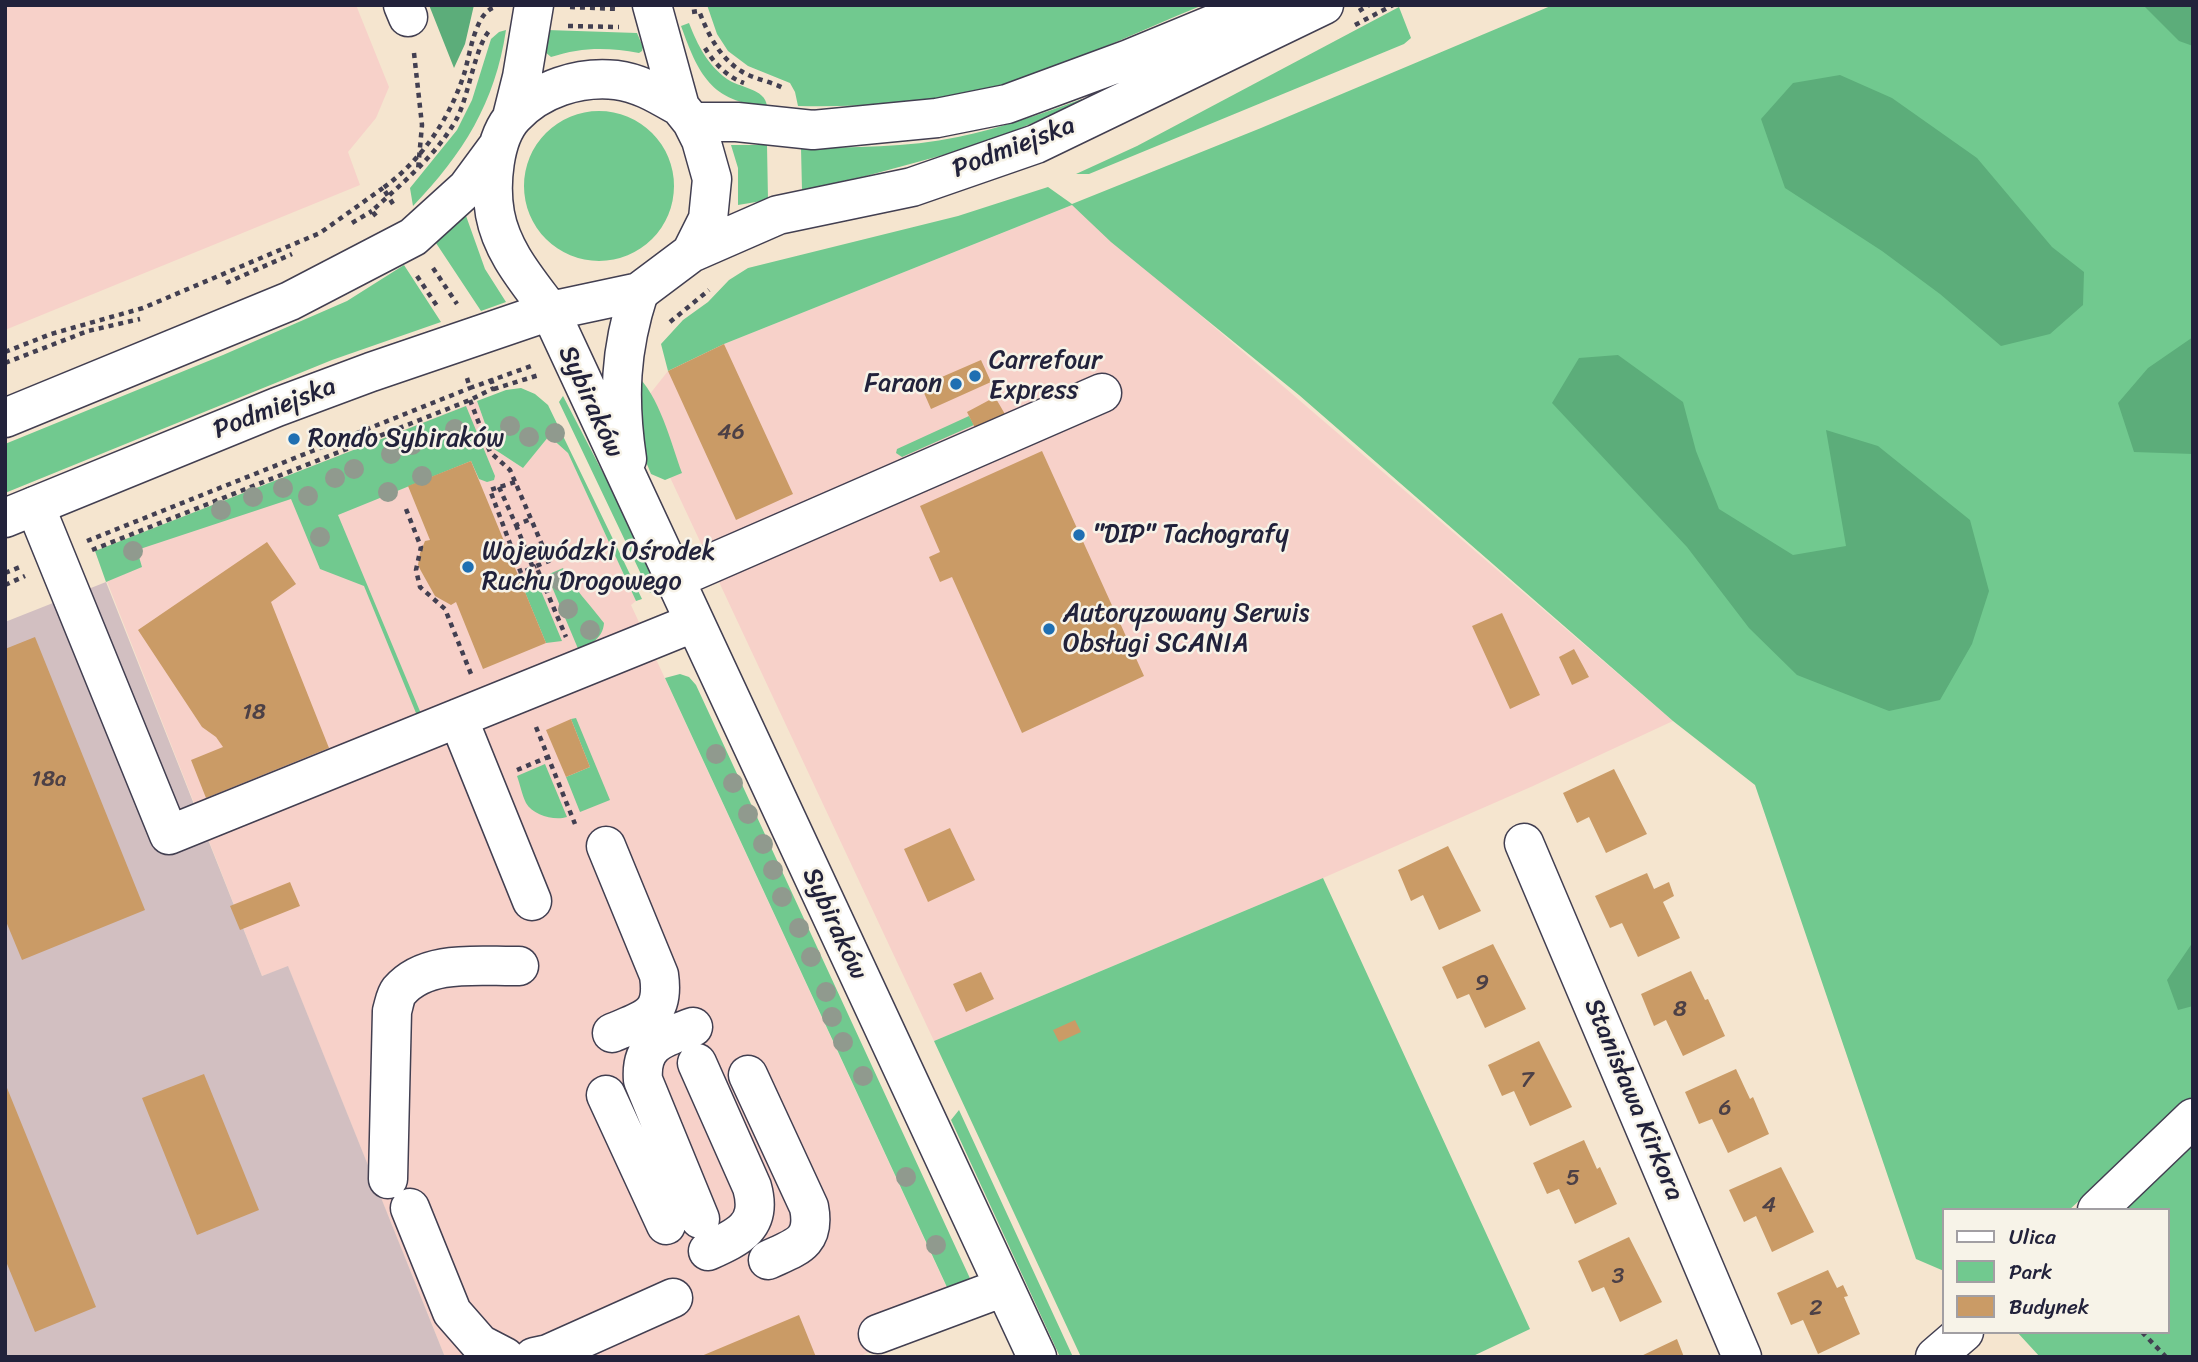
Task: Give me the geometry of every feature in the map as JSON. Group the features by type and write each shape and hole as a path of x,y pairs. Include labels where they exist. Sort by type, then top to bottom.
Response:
{"main road":[{"name":"Podmiejska","path":"686,115 813,130 937,118 1007,104 1129,59 1260,5"},
{"name":"Podmiejska","path":"691,253 778,215 912,187 1036,144 1324,5"},
{"path":"533,12 522,77 492,181 495,215 508,254 550,311 639,292 691,253 708,219 712,179 701,140 686,115 645,12"},
{"path":"5,418 290,300 413,237 467,188 505,132 546,90 584,80 616,80 644,87 686,115"},
{"name":"Sybiraków","path":"632,492 622,422 622,362 639,292"},
{"name":"Podmiejska","path":"20,512 277,407 550,311"},
{"name":"Sybiraków","path":"550,311 1037,1357"},
{"path":"673,580 1102,393"},
{"path":"20,512 57,558 169,835 694,624"},
{"path":"458,718 533,901"},
{"name":"Stanisława Kirkora","path":"1524,842 1742,1357"},
{"path":"606,845 659,975 662,993 648,1018 611,1033"},
{"path":"505,1357 480,1344 452,1312 399,1194 392,1011 398,992 413,979 439,968 519,966"},
{"path":"659,1041 695,1045 755,1200 754,1213 739,1236 691,1232 643,1080 644,1057 659,1041"},
{"path":"748,1075 809,1207 811,1219 803,1242 794,1250 768,1260"},
{"path":"606,1095 691,1232"},
{"path":"2099,1208 2193,1118"},
{"path":"878,1334 1004,1287"},
{"path":"534,1357 548,1354 673,1298"},
{"path":"1935,1357 1962,1334"}],"path":[{"path":"344,228 372,211 418,171 457,119 487,33 497,24 533,12 645,12 698,8 721,53 740,71 788,90 793,105 794,128"},
{"path":"406,11 422,125 418,171"},
{"path":"533,12 636,27 645,12"},
{"path":"5,352 51,334 144,308 320,233 383,188"},
{"path":"372,211 449,323 470,388"},
{"path":"225,284 300,251"},
{"path":"5,363 88,331 147,317"},
{"path":"5,584 57,558 470,388 567,352"},
{"path":"5,573 57,558 470,400 494,388"},
{"path":"470,400 490,452 510,470 549,561 521,573 504,534 490,490 515,482"},
{"path":"499,487 579,670"},
{"path":"497,509 508,505"},
{"path":"406,509 421,547 416,570 419,587 445,609 474,681"},
{"path":"516,525 531,519"},
{"path":"515,554 526,550"},
{"path":"548,721 536,726 575,824"},
{"path":"2144,1334 2166,1357"}],"shaded area":[{"path":"5,5 356,5 389,87 376,118 348,152 360,185 5,330"},
{"path":"1072,205 1673,721 1323,878 934,1041 638,409 668,371 724,344"},
{"path":"477,401 494,449 523,468 549,436 568,453 636,601 631,605 959,1314 858,1357 445,1357 288,967 262,976 95,551"},
{"path":"106,582 262,976 288,966 445,1357 5,1357 5,622"}],"green space":[{"path":"429,5 474,5 465,44 454,68"},
{"path":"707,5 1203,5 1064,63 978,91 911,102 798,106 790,83 748,66 728,51 717,34"},
{"path":"1553,5 2193,5 2193,1097 2071,1208 1942,1208 1942,1270 1916,1259 1755,785 1673,721 1299,395 1111,242 1072,205 724,344 668,371 661,344 683,320 708,302 729,280 748,268 958,216 1048,187 1072,204"},
{"path":"2143,5 2193,5 2193,46 2179,41"},
{"path":"1399,7 1411,38 1404,44 1089,174 1076,174 1137,146"},
{"path":"689,23 700,47 714,67 732,82 762,95 767,106 732,99 709,82 694,58 681,26"},
{"path":"506,30 494,81 474,126 447,167 413,206 410,188 457,130 472,100 491,39"},
{"path":"547,30 637,33 643,47 639,53 595,49 551,57 544,51"},
{"path":"1840,75 1892,98 1977,158 2052,247 2084,272 2083,305 2050,334 2001,346 1940,294 1882,251 1785,188 1761,119 1793,83"},
{"path":"1082,99 1083,102 980,145 866,176 802,190 801,148 939,141 1005,125"},
{"path":"599,111 628,116 652,133 669,157 674,186 669,215 652,239 628,256 599,261 570,256 546,239 529,215 524,186 529,157 546,133 570,116"},
{"path":"731,145 767,145 768,200 738,205 738,168"},
{"path":"465,213 485,269 506,302 481,311 434,240"},
{"path":"404,265 441,322 332,360 5,493 5,444 347,301"},
{"path":"2193,337 2193,454 2134,452 2118,403 2148,368"},
{"path":"1618,355 1683,402 1696,451 1719,509 1793,555 1846,546 1826,430 1878,446 1970,520 1989,591 1972,644 1940,700 1889,711 1797,675 1749,628 1687,547 1552,403 1579,358"},
{"path":"635,374 658,406 682,473 665,480 651,474 636,437"},
{"path":"521,388 535,394 548,405 642,599 636,601 568,453 549,436 523,468 494,449 477,401 506,390"},
{"path":"563,396 656,575 655,587 650,593 559,402"},
{"path":"466,406 495,476 494,480 487,482 479,479 471,461 338,515 422,716 418,718 364,586 320,569 291,499 137,550 142,567 106,582 95,551"},
{"path":"969,416 974,425 902,457 896,453 897,449"},
{"path":"563,568 576,589 604,623 599,637 579,651 547,575"},
{"path":"536,579 562,641 546,643 522,585"},
{"path":"680,674 689,677 696,685 974,1287 952,1298 665,678"},
{"path":"576,718 610,800 580,812 566,777 590,767 571,719"},
{"path":"545,764 567,817 556,818 539,814 529,807 525,800 517,776"},
{"path":"1323,878 1530,1329 1471,1357 1081,1357 934,1041"},
{"path":"2193,942 2193,1006 2178,1010 2167,980"},
{"path":"959,1110 1073,1357 1060,1357 951,1120"},
{"path":"2193,1135 2193,1357 2040,1357 2019,1334 2170,1334 2170,1208 2118,1208"}],"building":[{"path":"724,344 793,494 736,520 668,371"},
{"name":"Faraon","path":"981,360 991,382 931,409 921,386"},
{"path":"995,397 1009,421 979,436 967,412"},
{"name":"Autoryzowany Serwis Obsługi SCANIA","path":"1042,451 1144,676 1022,733 952,577 940,582 929,557 940,552 920,506"},
{"name":"Wojewódzki Ośrodek Ruchu Drogowego","path":"471,461 546,643 483,669 456,602 451,605 435,596 418,565 425,541 430,540 408,486"},
{"path":"267,542 296,584 271,602 329,748 206,798 191,760 223,747 216,737 202,727 138,630"},
{"path":"1502,613 1540,695 1510,709 1472,626"},
{"path":"35,637 145,910 22,960 5,919 5,649"},
{"path":"1574,649 1589,677 1572,685 1559,657"},
{"path":"571,719 590,767 566,777 546,730"},
{"path":"1614,769 1647,834 1606,853 1589,817 1577,823 1563,793"},
{"path":"950,828 975,880 928,902 904,849"},
{"path":"1448,846 1481,911 1439,930 1423,895 1411,901 1398,870"},
{"path":"1647,873 1654,889 1669,882 1674,896 1663,902 1680,938 1638,957 1622,923 1610,928 1595,896"},
{"path":"290,882 300,906 240,930 230,906"},
{"path":"1493,944 1526,1009 1485,1028 1469,994 1457,999 1442,967"},
{"path":"1691,971 1725,1036 1683,1056 1666,1020 1654,1026 1641,994"},
{"path":"981,972 994,999 966,1012 953,984"},
{"path":"1075,1020 1081,1032 1059,1042 1053,1030"},
{"path":"1539,1041 1572,1107 1530,1126 1514,1091 1502,1096 1488,1065"},
{"path":"1736,1069 1750,1099 1753,1097 1769,1134 1728,1153 1712,1119 1699,1124 1685,1092"},
{"path":"204,1074 259,1210 197,1235 142,1098"},
{"path":"5,1083 96,1307 35,1332 5,1259"},
{"path":"1584,1140 1617,1204 1575,1224 1559,1189 1547,1194 1533,1163"},
{"path":"1781,1167 1814,1232 1772,1252 1756,1216 1744,1222 1729,1190"},
{"path":"1629,1237 1662,1302 1620,1322 1604,1287 1592,1292 1578,1261"},
{"path":"1828,1270 1837,1288 1843,1285 1848,1296 1844,1297 1860,1334 1818,1354 1803,1320 1791,1325 1777,1293"},
{"path":"799,1315 816,1357 699,1357"},
{"path":"1677,1339 1684,1357 1639,1357"}],"place":[{"name":"Carrefour Express","path":"975,376"},
{"name":"Faraon","path":"956,384"},
{"name":"Rondo Sybiraków","path":"294,439"},
{"name":"\"DIP\" Tachografy","path":"1079,535"},
{"name":"Wojewódzki Ośrodek Ruchu Drogowego","path":"468,567"},
{"name":"Autoryzowany Serwis Obsługi SCANIA","path":"1049,629"}]}
